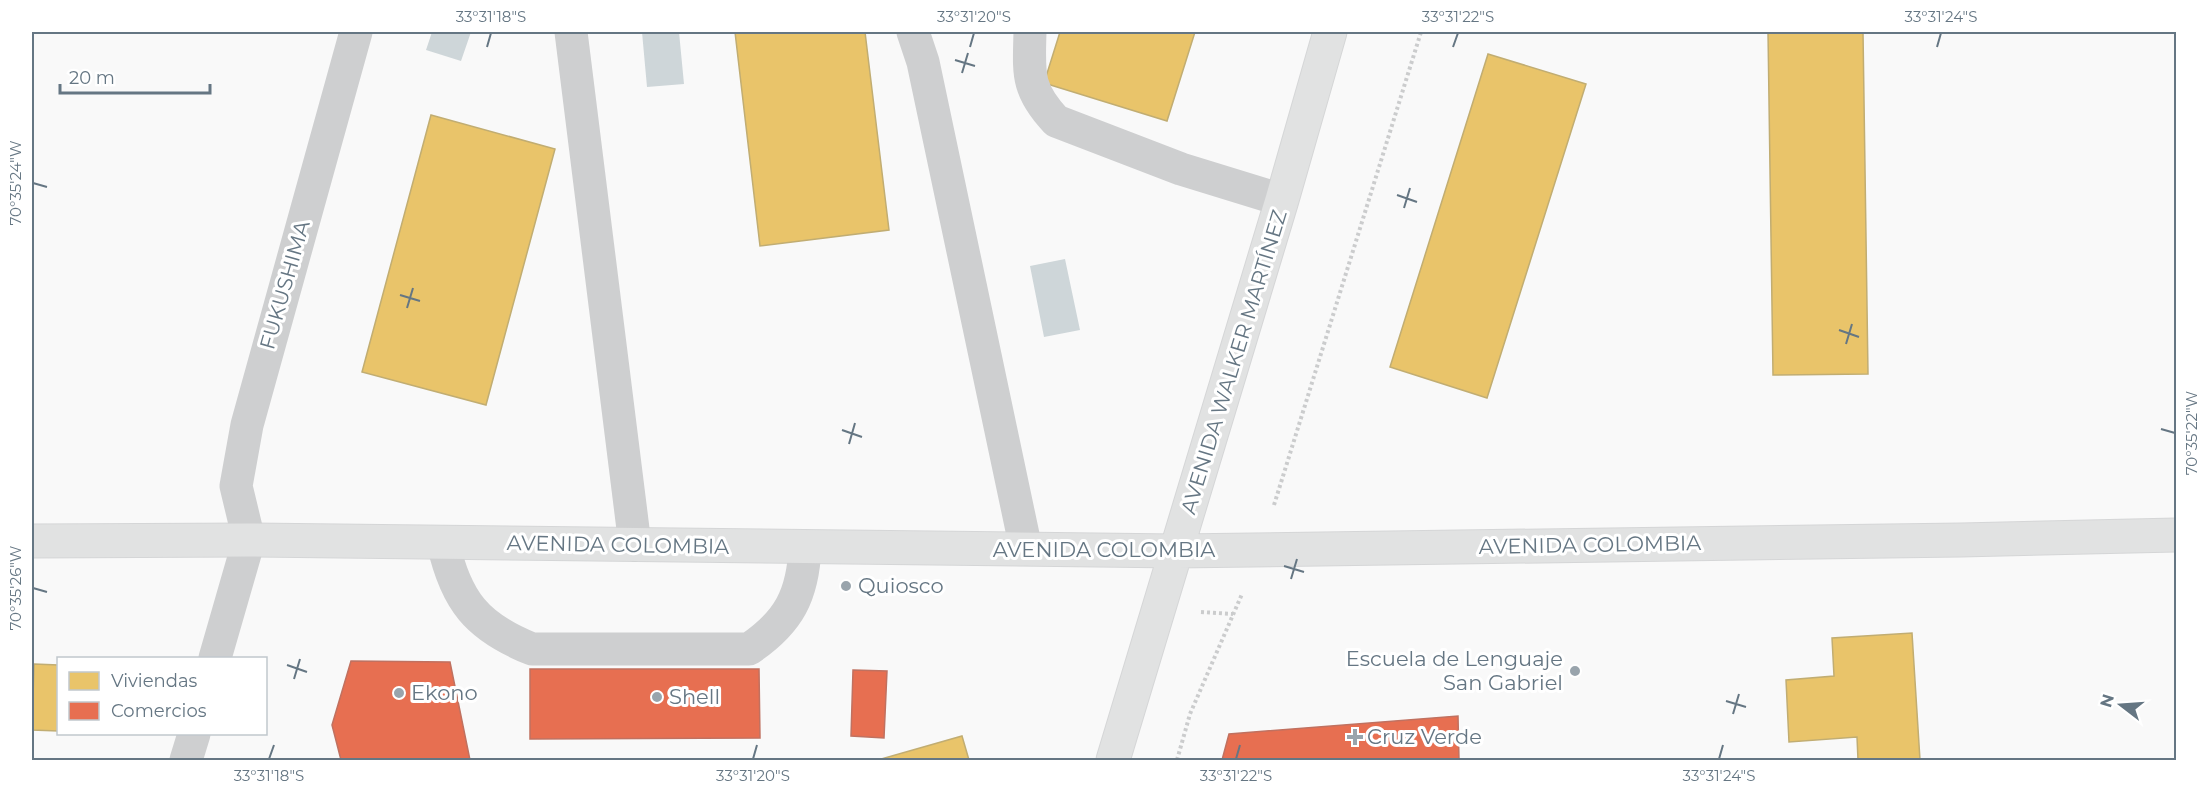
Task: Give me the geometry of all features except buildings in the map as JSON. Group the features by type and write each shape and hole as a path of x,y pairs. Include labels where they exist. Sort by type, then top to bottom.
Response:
{"main road":[{"name":"AVENIDA WALKER MARTÍNEZ","path":"1113,760 1282,200 1330,32"},
{"name":"AVENIDA COLOMBIA","path":"32,541 249,540 1177,551 2176,535"}],"street":[{"name":"FUKUSHIMA","path":"249,540 236,486 246,425 356,32"},
{"path":"571,32 635,545"},
{"path":"913,32 928,86 1026,549"},
{"path":"1030,32 1029,75 1042,105 1056,121 1181,169 1282,200"},
{"path":"215,657 249,540"},
{"path":"443,543 448,566 457,588 469,607 486,624 507,639 532,649 749,649 777,627 789,612 799,592 804,570 805,547"},
{"path":"186,760 194,735"}],"path":[{"path":"1177,760 1190,714 1261,550 1421,32"}],"shaded area":[{"path":"432,32 471,32 461,61 426,50"},
{"path":"642,32 679,32 684,84 647,87"},
{"path":"1065,259 1080,330 1044,337 1030,266"}],"place":[{"name":"Quiosco","path":"846,586"},
{"name":"Escuela de Lenguaje San Gabriel","path":"1575,671"},
{"name":"Ekono","path":"399,693"},
{"name":"Shell","path":"657,697"},
{"name":"Cruz Verde","path":"1355,737"}]}
